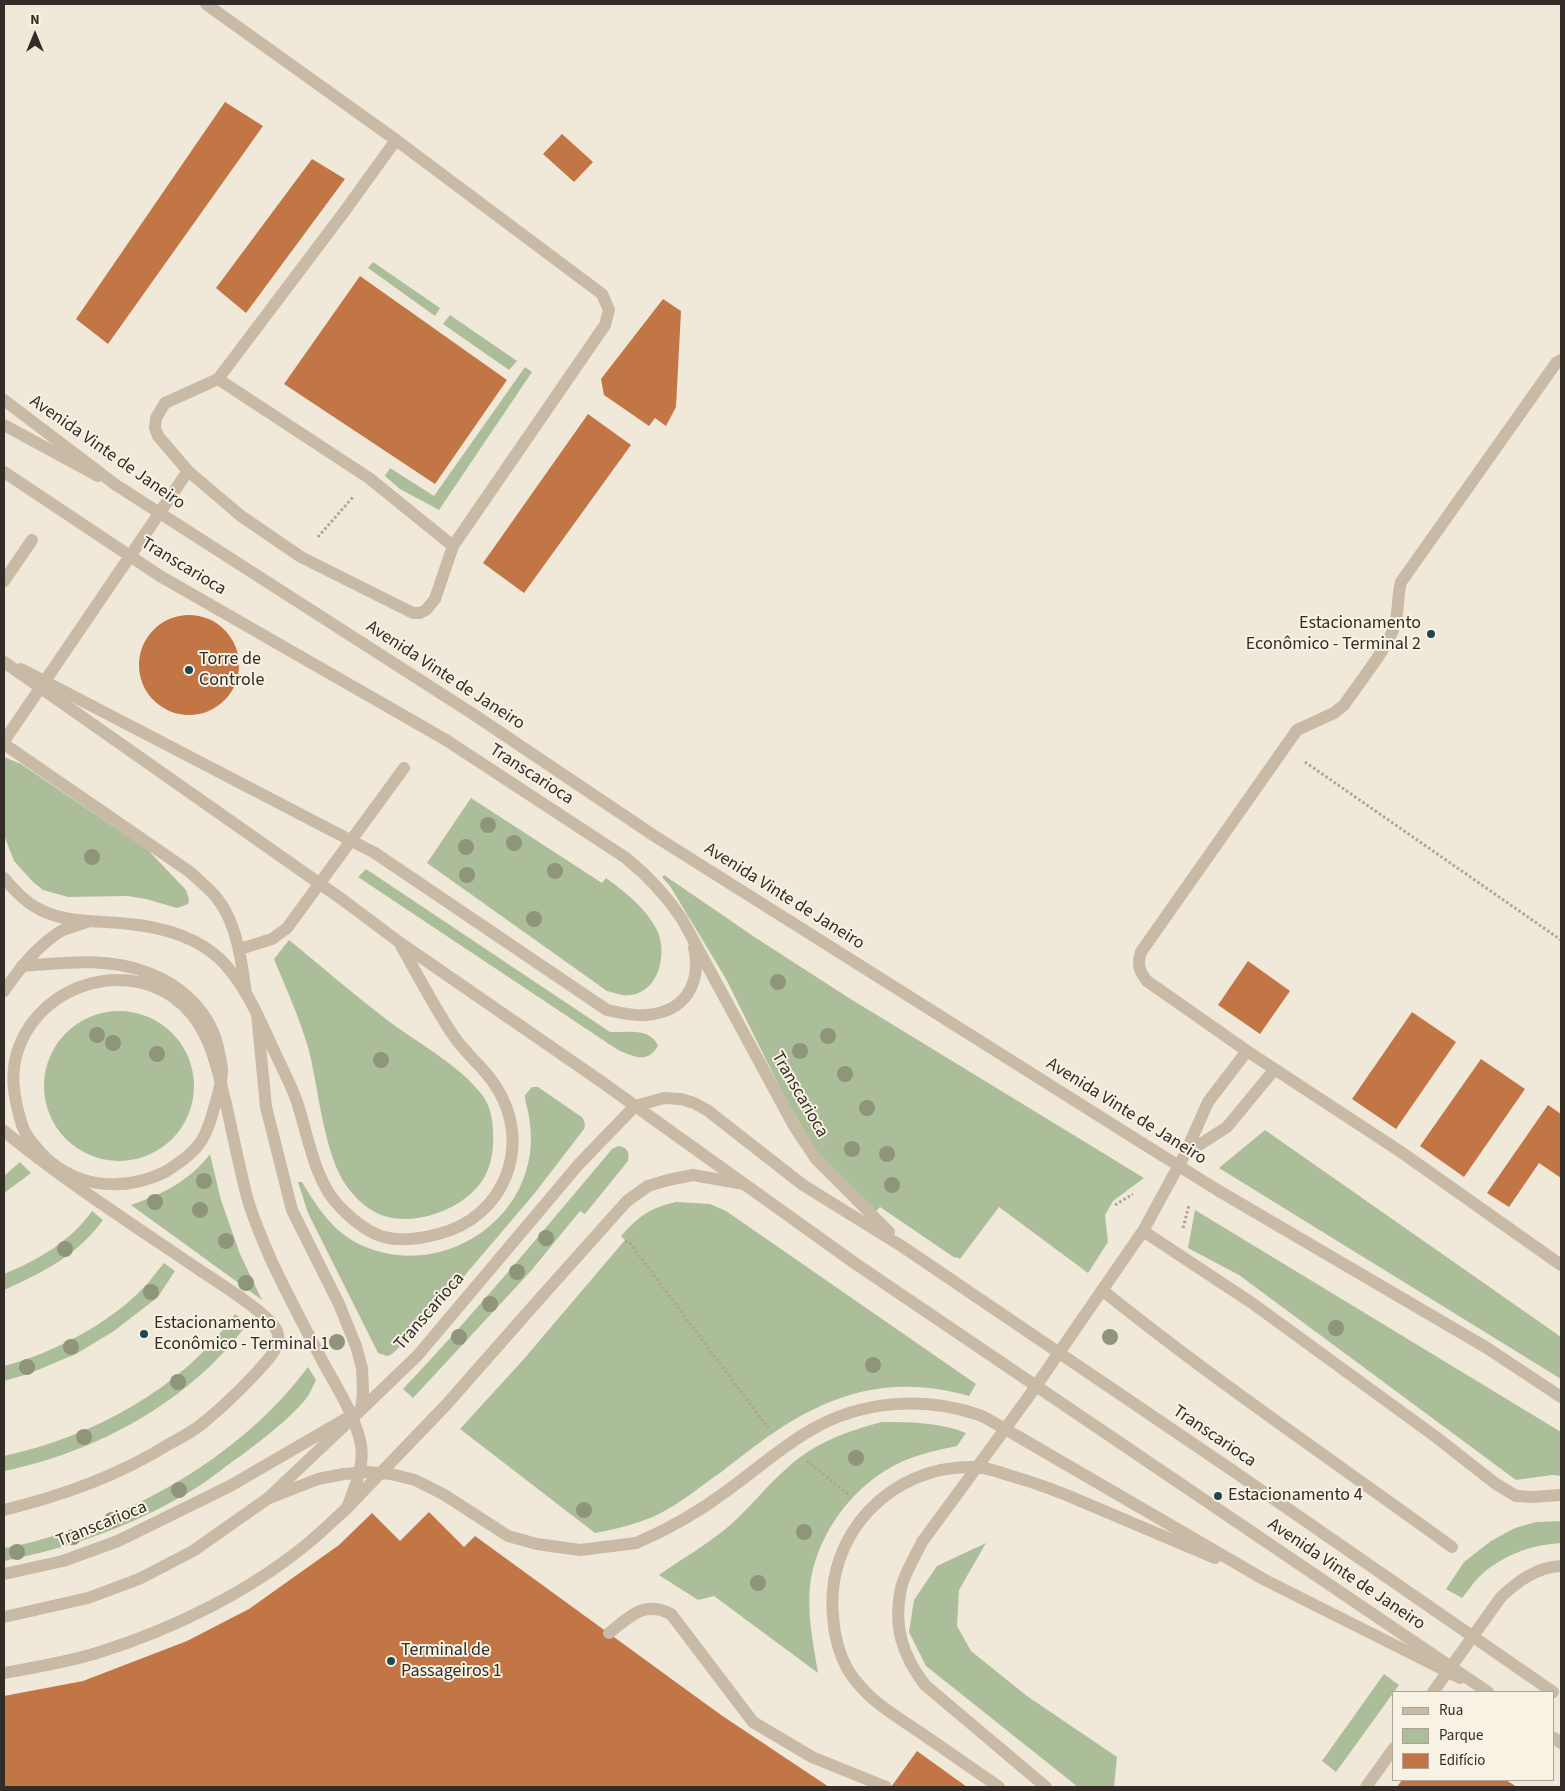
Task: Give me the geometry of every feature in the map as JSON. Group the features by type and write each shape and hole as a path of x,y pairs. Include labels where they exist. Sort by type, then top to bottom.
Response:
{"street":[{"path":"206,4 396,140 602,294 609,310 605,325 454,546 435,599 426,610 420,613 413,613 301,557 241,516 188,472 158,436 155,428 156,418 165,403 218,379 396,140"},
{"path":"1561,360 1556,363 1401,582 1398,592 1396,623 1390,638 1344,705 1334,713 1297,730 1141,952 1138,960 1138,967 1147,981 1274,1070 1401,1152 1561,1265"},
{"path":"218,379 369,478 454,546"},
{"name":"Avenida Vinte de Janeiro","path":"4,400 116,486 473,714 653,835 1219,1191 1487,1348 1561,1397"},
{"path":"4,425 116,486"},
{"name":"Transcarioca","path":"4,472 160,576 446,740 626,858 666,895 682,919 794,1126 816,1159 903,1247"},
{"path":"188,472 4,742 190,872 216,897 229,920 240,948 246,994"},
{"path":"4,581 32,540"},
{"path":"4,661 374,853 608,1010 646,1016 663,1012 677,1005 689,994 696,980 697,961 692,937"},
{"name":"Avenida Vinte de Janeiro","path":"4,661 856,1264 1487,1691"},
{"path":"240,948 272,939 287,928 404,768"},
{"path":"4,878 18,894 36,908 58,917 87,922 128,924 161,929 195,941 220,960 246,994 257,1014 296,1099 320,1177 337,1205 358,1225 385,1239 418,1239 447,1232 475,1218 492,1199 507,1176 513,1157 512,1124 505,1102 495,1085 452,1035 399,942"},
{"path":"4,990 22,966 39,948 62,931 87,922"},
{"path":"22,966 80,962 114,963 147,972 178,988 200,1008 216,1039 222,1070 217,1098 210,1122 196,1148 180,1163 149,1180 126,1185 98,1184 78,1178 56,1167 37,1149 24,1130 14,1099 13,1074 18,1048 28,1026 44,1007 64,993 84,984 113,979 137,981 158,988 182,1003 197,1020 214,1055 247,1198 260,1236 289,1297 354,1420 361,1444 362,1458 358,1479 347,1508"},
{"path":"4,1617 88,1598 139,1579 193,1551 267,1499 361,1410 363,1392 362,1368 356,1346 339,1304 292,1210 266,1107 257,1014"},
{"path":"1046,1787 925,1685 906,1657 901,1643 899,1626 901,1587 922,1542 1027,1399 1143,1231 1184,1154 1208,1102 1247,1051"},
{"path":"1184,1154 1227,1127 1274,1070"},
{"name":"Transcarioca","path":"4,1574 62,1561 118,1541 230,1486 361,1410 418,1355 579,1164 635,1106 664,1098 681,1099 707,1110 803,1185 903,1247 1234,1471 1552,1691"},
{"path":"4,1132 34,1156 269,1320 277,1331 278,1342 275,1352 238,1392 202,1424 161,1450 104,1479 48,1499 4,1510"},
{"path":"4,1673 51,1665 100,1652 160,1630 210,1607 261,1577 312,1539 347,1508 446,1405 627,1201 648,1186 668,1180 693,1176 744,1184"},
{"path":"1143,1231 1252,1303 1436,1437 1496,1484 1516,1496 1561,1495"},
{"path":"1102,1290 1160,1337 1452,1547"},
{"path":"267,1499 318,1479 368,1472 391,1474 414,1480 443,1494 508,1536 537,1544 580,1550 636,1543 664,1531 696,1512 812,1429 844,1415 882,1404 945,1406 978,1414 1265,1580"},
{"path":"999,1787 884,1709 865,1692 847,1668 836,1641 831,1598 834,1573 842,1550 852,1531 878,1502 910,1480 932,1472 972,1467 1048,1486 1265,1580 1486,1691"},
{"path":"1434,1691 1501,1597 1515,1584 1532,1573 1561,1566"},
{"path":"609,1633 638,1610 660,1609 671,1614 753,1722 812,1757 886,1787"},
{"path":"1366,1787 1392,1751"}],"path":[{"path":"1284,747 1561,940"},
{"path":"622,1241 630,1242 772,1434"}],"green space":[{"path":"373,262 440,308 435,316 368,268"},
{"path":"450,315 517,361 509,370 443,324"},
{"path":"525,367 532,372 439,510 400,489 385,476 390,468 434,496"},
{"path":"4,757 21,764 148,850 186,890 189,899 188,904 177,908 146,899 127,896 68,897 43,890 14,861 4,835"},
{"path":"471,798 602,883 606,878 641,907 657,930 662,952 657,974 652,983 644,990 634,994 622,995 607,991 427,863"},
{"path":"366,869 610,1032 644,1033 650,1036 658,1046 654,1052 645,1057 635,1057 618,1050 358,877"},
{"path":"664,875 756,938 849,998 1144,1178 1113,1201 1105,1215 1108,1242 1088,1273 999,1207 960,1259 955,1258 880,1207 876,1211 827,1165 811,1143 784,1096 726,979 670,886 662,877"},
{"path":"289,940 386,1019 450,1064 473,1084 483,1096 491,1113 493,1148 487,1172 479,1185 467,1197 437,1213 420,1218 403,1219 387,1217 373,1211 356,1198 348,1188 333,1158 327,1140 308,1047 274,959"},
{"path":"119,1011 134,1012 148,1016 161,1023 172,1033 182,1044 189,1057 193,1071 193,1101 189,1115 182,1128 172,1139 161,1149 148,1156 134,1160 119,1161 104,1160 90,1156 77,1149 66,1139 56,1128 49,1115 45,1101 44,1086 45,1071 49,1057 56,1044 66,1033 77,1023 90,1016 104,1012"},
{"path":"532,1087 538,1087 583,1118 584,1129 534,1194 420,1328 392,1354 387,1356 378,1353 308,1213 298,1182 302,1182 334,1226 351,1240 361,1245 387,1254 414,1256 441,1252 466,1242 488,1228 507,1209 521,1186 529,1159 531,1143 529,1114 525,1095"},
{"path":"1265,1130 1561,1337 1561,1379 1219,1168"},
{"path":"618,1146 627,1150 629,1155 628,1161 585,1214 580,1211 530,1272 413,1398 403,1389 483,1301 612,1149"},
{"path":"210,1154 221,1200 240,1254 262,1300 131,1205 175,1186 194,1172"},
{"path":"20,1162 31,1173 4,1193 4,1176"},
{"path":"676,1202 710,1204 726,1211 976,1384 969,1396 920,1387 897,1387 853,1394 831,1402 778,1429 720,1473 665,1511 634,1524 595,1533 460,1429 523,1360 625,1240 621,1236 627,1229 652,1210"},
{"path":"1195,1210 1561,1432 1561,1476 1552,1475 1516,1480 1239,1275 1188,1248"},
{"path":"92,1211 103,1220 71,1253 45,1270 4,1290 4,1274 29,1263 52,1249 74,1232"},
{"path":"164,1263 175,1271 158,1297 114,1331 76,1354 28,1374 4,1381 4,1366 41,1354 98,1325 130,1300 147,1284"},
{"path":"235,1314 248,1323 225,1351 199,1376 170,1399 140,1419 73,1451 4,1471 4,1456 37,1448 70,1436 133,1406 162,1387 189,1365 213,1341"},
{"path":"308,1367 316,1380 305,1400 298,1408 267,1436 199,1486 176,1500 129,1523 55,1549 4,1561 4,1548 41,1540 98,1521 166,1489 198,1469 229,1447 258,1422 284,1396"},
{"path":"882,1422 935,1425 966,1433 957,1446 915,1457 884,1471 855,1495 832,1525 823,1542 811,1578 809,1602 818,1673 714,1596 698,1600 659,1575 723,1531 778,1476 807,1452 843,1434"},
{"path":"1561,1521 1561,1543 1539,1546 1507,1557 1479,1577 1462,1598 1446,1589 1464,1562 1491,1541 1515,1528 1536,1522"},
{"path":"986,1543 959,1590 957,1626 971,1651 1027,1696 1117,1757 1114,1787 1078,1787 926,1666 909,1632 914,1600 937,1566"},
{"path":"1384,1674 1399,1685 1395,1691 1392,1691 1392,1695 1336,1772 1322,1761"}],"building":[{"path":"225,102 263,126 108,344 76,319"},
{"path":"562,134 593,162 574,182 543,154"},
{"path":"312,159 345,179 246,313 216,288"},
{"path":"360,276 507,380 435,484 284,384"},
{"path":"663,299 681,311 676,407 666,426 655,418 649,426 604,395 601,379"},
{"path":"588,414 631,445 524,593 483,563"},
{"name":"Torre de Controle","path":"189,615 208,619 224,630 235,646 239,665 235,684 224,700 208,711 189,715 170,711 154,700 143,684 139,665 143,646 154,630 170,619"},
{"path":"1248,961 1290,991 1260,1034 1218,1005"},
{"path":"1412,1012 1456,1042 1396,1129 1352,1099"},
{"path":"1481,1059 1525,1089 1464,1177 1420,1146"},
{"path":"1548,1105 1561,1114 1561,1178 1539,1163 1509,1207 1487,1193"},
{"name":"Terminal de Passageiros 1","path":"429,1512 464,1547 475,1536 721,1715 829,1787 4,1787 4,1696 83,1681 187,1641 249,1609 339,1545 372,1513 400,1541"},
{"path":"917,1751 967,1787 891,1787"},
{"path":"1401,1781 1508,1781 1517,1787 1397,1787"}],"place":[{"name":"Estacionamento Econômico - Terminal 2","path":"1431,634"},
{"name":"Torre de Controle","path":"189,670"},
{"name":"Estacionamento Econômico - Terminal 1","path":"144,1334"},
{"name":"Estacionamento 4","path":"1218,1496"},
{"name":"Terminal de Passageiros 1","path":"391,1661"}]}
